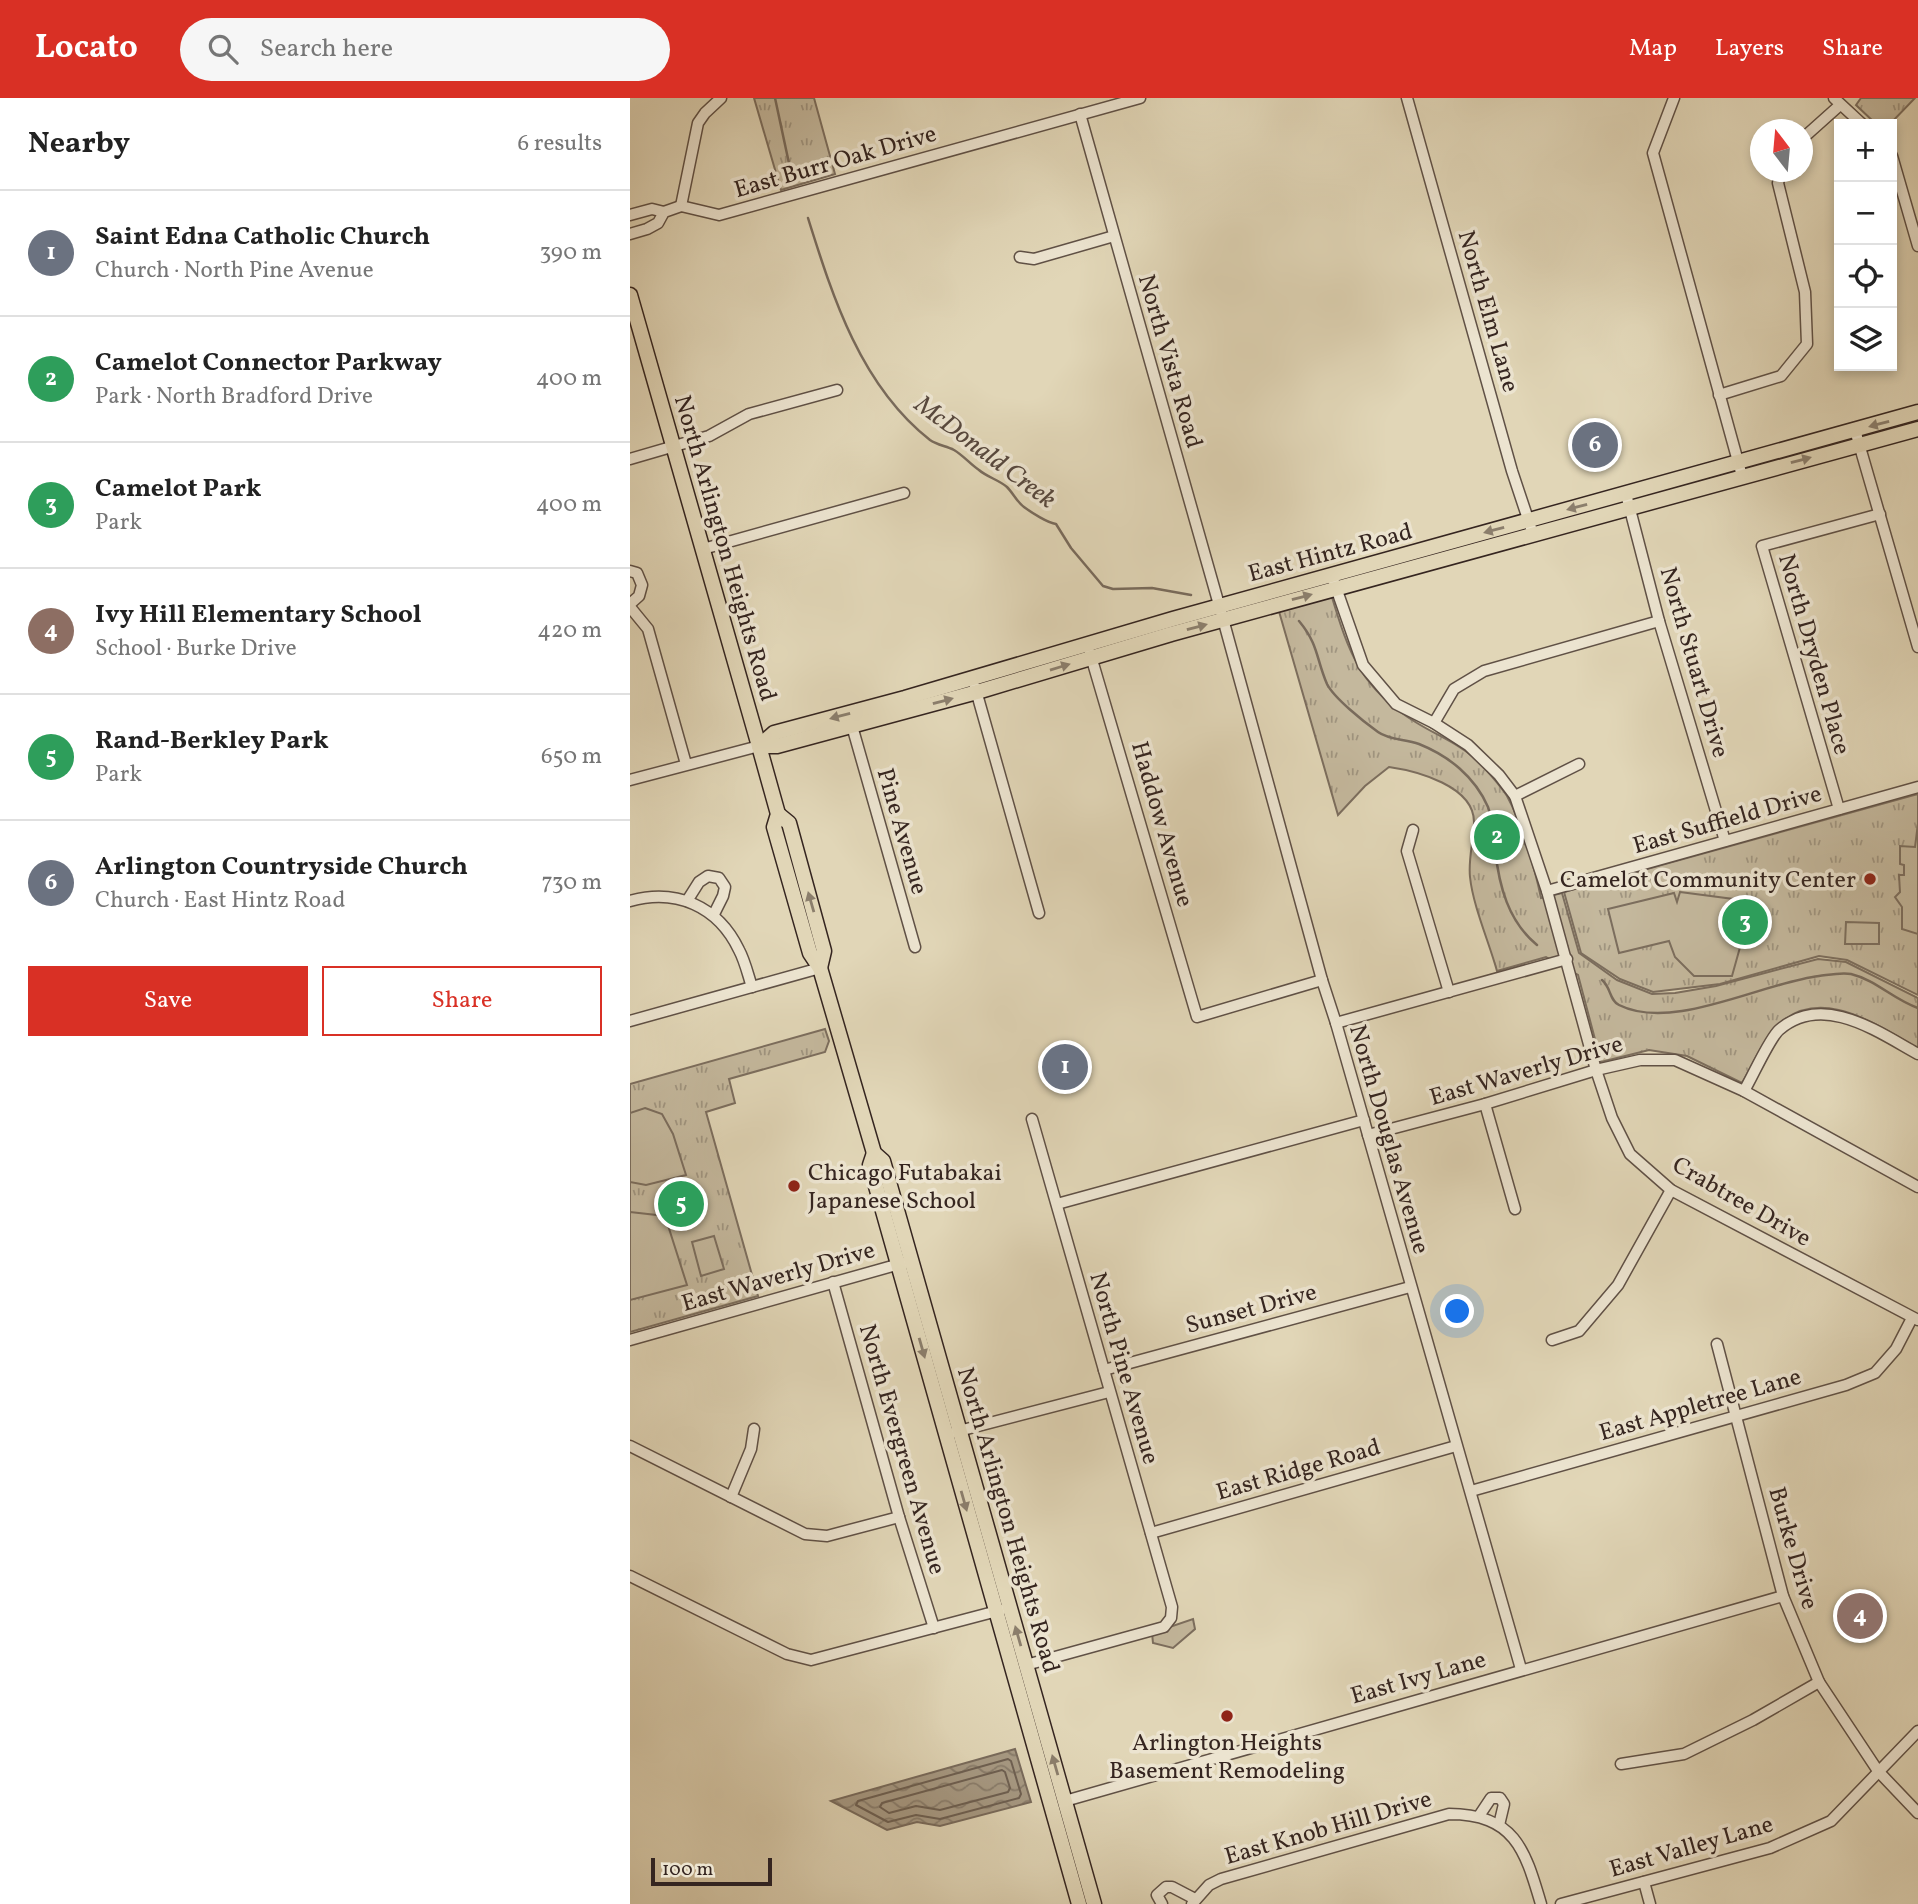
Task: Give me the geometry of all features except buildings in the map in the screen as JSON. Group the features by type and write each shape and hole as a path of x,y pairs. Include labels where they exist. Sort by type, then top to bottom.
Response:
{"main road":[{"name":"North Arlington Heights Road","path":"630,295 636,336 674,447 778,814 774,827 810,953 820,968 874,1153 870,1165 905,1262 1003,1609 1079,1904"},
{"name":"East Hintz Road","path":"759,746 774,733 972,678 1090,651 1857,437 1918,412"},
{"name":"East Hintz Road","path":"1857,437 1918,429"},
{"name":"East Hintz Road","path":"759,746 777,746 977,692 1090,651"},
{"name":"North Arlington Heights Road","path":"1003,1609 1026,1665 1094,1904"}],"street":[{"path":"630,215 652,209 664,212 681,206 698,123 721,98"},
{"name":"East Burr Oak Drive","path":"681,206 719,215 1140,98"},
{"name":"North Elm Lane","path":"1407,98 1530,527"},
{"path":"1674,98 1653,153 1740,469"},
{"path":"1813,127 1837,101 1857,119"},
{"name":"North Vista Road","path":"1080,114 1221,613"},
{"path":"1897,173 1918,246"},
{"path":"1719,395 1782,376 1807,344 1805,292 1779,182"},
{"path":"630,234 647,229 658,222 664,212"},
{"path":"1020,257 1034,258 1114,236"},
{"path":"630,459 709,436 749,414 837,390"},
{"path":"1857,437 1918,646"},
{"path":"703,549 904,493"},
{"name":"North Stuart Drive","path":"1628,501 1659,621 1726,841"},
{"name":"North Dryden Place","path":"1839,809 1762,547 1880,514"},
{"path":"630,571 637,573 642,584 639,596 630,605 648,629 686,764"},
{"name":"Crabtree Drive","path":"1334,582 1363,665 1396,704 1434,723 1468,745 1499,775 1514,796 1547,891 1596,1070 1612,1118 1630,1154 1671,1190 1915,1319"},
{"name":"North Douglas Avenue","path":"1221,613 1322,981 1521,1669"},
{"path":"1434,723 1454,689 1484,671 1659,621"},
{"name":"Haddow Avenue","path":"1090,651 1197,1017 1322,981"},
{"path":"972,678 1040,913"},
{"name":"Pine Avenue","path":"852,726 915,947"},
{"name":"East Hintz Road","path":"630,779 759,746"},
{"path":"1514,796 1579,764"},
{"name":"East Suffield Drive","path":"1547,891 1918,787"},
{"path":"1413,830 1407,851 1448,992"},
{"path":"687,901 699,882 708,876 719,878 725,887 714,914"},
{"path":"630,901 649,895 678,897 714,914 739,949 752,987"},
{"path":"1336,1023 1567,959"},
{"path":"630,1021 820,968"},
{"path":"1744,1091 1778,1031 1804,1016 1831,1015 1855,1020 1918,1054"},
{"name":"East Waverly Drive","path":"1368,1135 1640,1059 1675,1060 1744,1091 1918,1187"},
{"path":"1485,1104 1515,1209"},
{"name":"North Pine Avenue","path":"1026,1665 1164,1627 1171,1618 1172,1607 1032,1119"},
{"path":"1057,1204 1364,1120"},
{"path":"1552,1340 1578,1331 1618,1285 1671,1190"},
{"name":"East Waverly Drive","path":"630,1340 905,1262"},
{"name":"North Evergreen Avenue","path":"832,1282 899,1517 934,1628"},
{"name":"Sunset Drive","path":"1104,1370 1410,1287"},
{"name":"East Appletree Lane","path":"1471,1491 1846,1385 1875,1373 1896,1349 1915,1319"},
{"name":"Burke Drive","path":"1717,1344 1783,1596 1819,1682 1878,1771 1918,1813"},
{"path":"953,1433 1109,1392"},
{"path":"731,1497 751,1449 754,1429"},
{"path":"630,1446 806,1534 827,1536 899,1517"},
{"name":"East Ridge Road","path":"1151,1533 1456,1446"},
{"path":"630,1576 788,1654 811,1660 1003,1609"},
{"name":"East Ivy Lane","path":"1065,1801 1783,1596"},
{"path":"1621,1764 1684,1754 1754,1720 1819,1682"},
{"name":"East Valley Lane","path":"1561,1904 1770,1848 1831,1821 1918,1731"},
{"path":"1479,1816 1491,1798 1500,1798 1504,1804 1499,1825"},
{"name":"East Knob Hill Drive","path":"1162,1904 1157,1895 1166,1887 1172,1887 1194,1902 1209,1885 1235,1874 1450,1814 1479,1816 1499,1825 1515,1838 1527,1858 1541,1904"},
{"path":"1644,1882 1650,1904"}],"green space":[{"path":"754,98 814,98 835,174 781,190"},
{"path":"1861,98 1915,98 1895,119 1871,119 1856,105"},
{"path":"1331,594 1351,652 1382,697 1417,723 1473,757 1504,792 1522,832 1541,898 1562,893 1579,953 1617,980 1652,994 1716,986 1818,959 1846,962 1918,998 1918,1048 1847,1012 1810,1008 1793,1014 1771,1032 1742,1083 1687,1056 1649,1050 1601,1062 1578,975 1546,957 1497,971 1472,888 1470,863 1474,822 1465,799 1442,782 1389,767 1365,786 1338,815 1278,608"},
{"path":"1918,794 1918,995 1847,960 1819,956 1720,984 1653,992 1620,979 1581,953 1564,892"},
{"path":"1918,823 1918,934 1902,929 1902,907 1895,897 1900,892 1899,875 1904,875 1904,865 1900,864 1900,846 1915,847"},
{"path":"1680,892 1741,900 1747,911 1732,976 1694,976 1675,957 1669,941 1619,953 1608,909 1674,893 1677,902"},
{"path":"1846,922 1879,923 1879,944 1845,944"},
{"path":"825,1029 829,1041 825,1052 729,1079 735,1103 706,1112 758,1296 630,1332 630,1084"},
{"path":"645,1108 662,1114 673,1134 686,1175 646,1185 630,1182 630,1113"},
{"path":"630,1212 665,1216 687,1285 630,1300"},
{"path":"714,1236 724,1269 701,1276 692,1242"},
{"path":"1193,1619 1195,1629 1173,1648 1153,1643 1152,1633"}],"water":[{"path":"1015,1749 1031,1802 940,1826 917,1822 887,1830 831,1801"}],"waterway":[{"name":"McDonald Creek","path":"775,98 790,168"},
{"name":"McDonald Creek","path":"808,218 839,309 853,339 885,394 906,418 930,440 954,450 1004,485 1027,509 1056,524 1071,548 1103,586 1113,589 1152,588 1191,595"},
{"name":"McDonald Creek","path":"1299,621 1314,645 1327,684 1343,703 1382,735 1419,744 1451,761 1476,786 1490,812 1502,889 1512,914 1527,936 1537,945"},
{"name":"McDonald Creek","path":"1602,980 1616,1003 1641,1012 1691,1010 1796,980 1843,973 1869,981 1918,1008"}],"place":[{"name":"Arlington Countryside Church","path":"1595,445"},
{"name":"Camelot Connector Parkway","path":"1497,837"},
{"name":"Camelot Community Center","path":"1870,879"},
{"name":"Camelot Park","path":"1745,922"},
{"name":"Saint Edna Catholic Church","path":"1065,1067"},
{"name":"Chicago Futabakai Japanese School","path":"794,1186"},
{"name":"Rand-Berkley Park","path":"681,1204"},
{"name":"Ivy Hill Elementary School","path":"1860,1616"},
{"name":"Arlington Heights Basement Remodeling","path":"1227,1716"}]}
